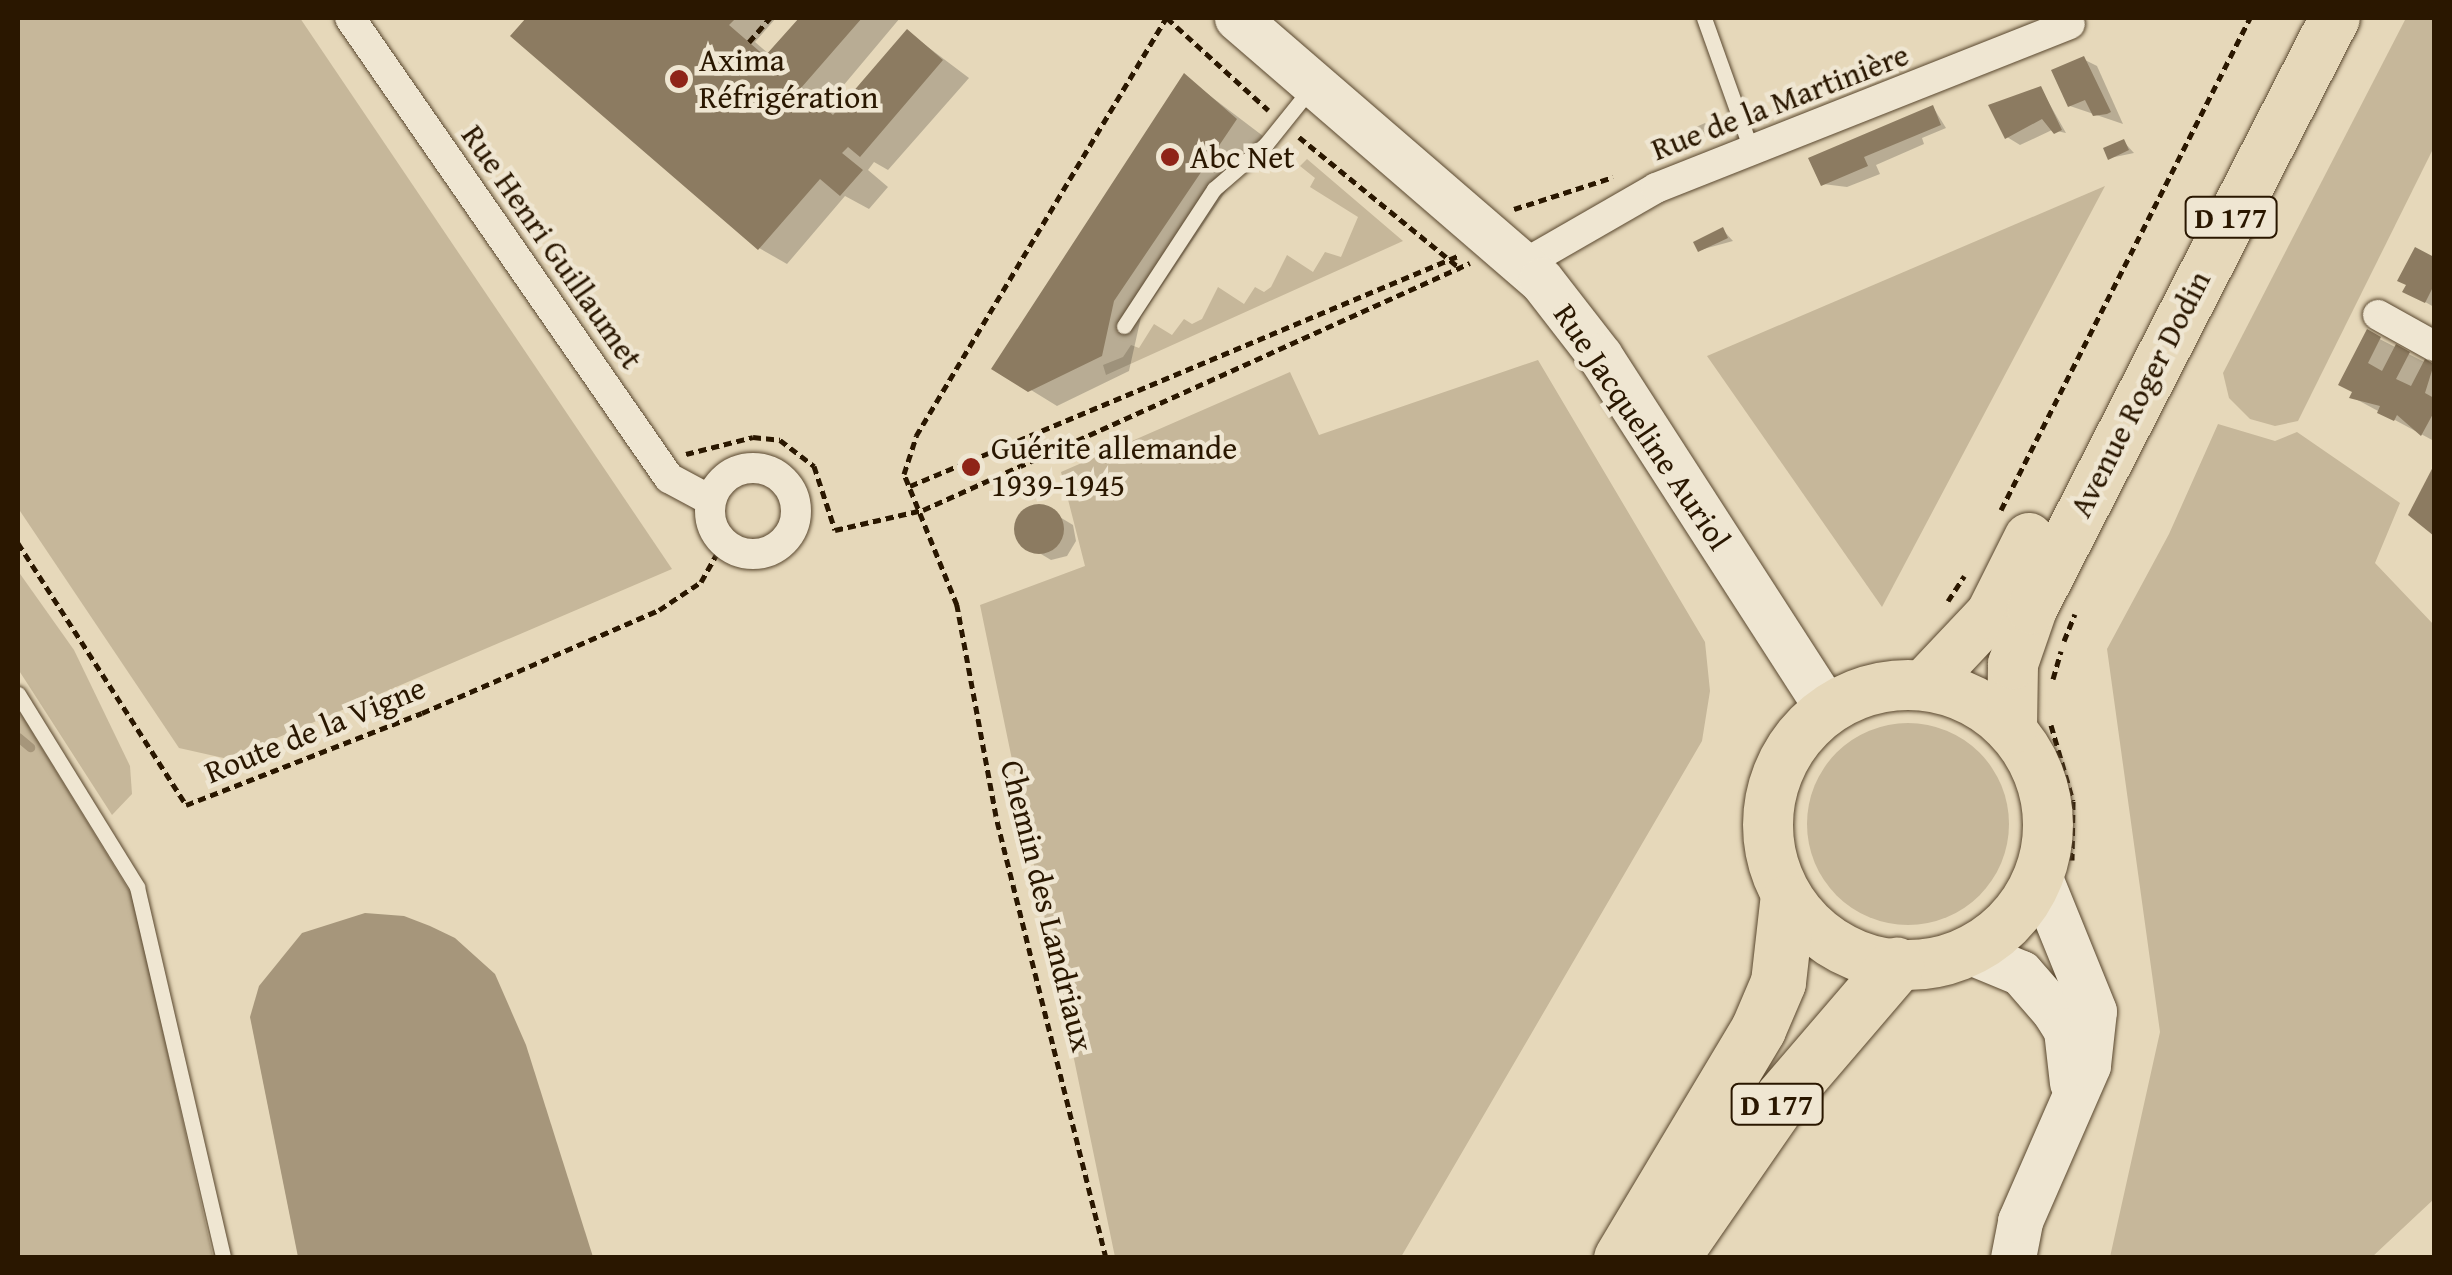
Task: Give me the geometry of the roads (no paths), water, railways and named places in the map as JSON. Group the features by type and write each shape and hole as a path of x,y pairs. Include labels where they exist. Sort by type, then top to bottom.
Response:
{"highway":[{"name":"D 177","path":"1621,1258 1758,1029 1778,982 1787,903"},
{"name":"D 177","path":"1671,1258 1811,1060 1896,964"}],"main road":[{"name":"Avenue Roger Dodin","path":"1925,684 1991,614 2297,18"},
{"name":"Avenue Roger Dodin","path":"2030,723 2013,664 2032,610 2334,18"},
{"path":"1925,684 2030,723 2050,797 2049,844 2054,872 2020,908 1968,951 1896,964 1834,944 1787,903 1774,876 1766,828 1774,781 1797,743 1829,711 1883,686 1925,684"}],"street":[{"name":"Rue Henri Guillaumet","path":"350,18 669,478 710,500"},
{"name":"Rue Jacqueline Auriol","path":"1237,18 1524,264 1600,356 1829,711"},
{"name":"Rue de la Martinière","path":"1524,264 1656,188 2070,24"},
{"path":"2378,315 2434,346"},
{"path":"747,467 774,472 795,499 795,524 777,547 742,554 722,543 709,514 710,500 720,482 747,467"},
{"path":"2013,1258 2020,1221 2088,1065 2094,1010 2054,872"},
{"path":"1968,951 2021,973 2054,1011 2066,1030 2073,1093"}],"lane":[{"path":"1704,18 1751,149"},
{"path":"1124,326 1214,189 1283,124 1314,84"},
{"path":"18,694 138,887 223,1258"}],"waterway":[{"path":"18,737 30,747"}],"place":[{"name":"Axima Réfrigération","path":"679,79"},
{"name":"Abc Net","path":"1170,157"},
{"name":"Guérite allemande 1939-1945","path":"971,467"}]}
